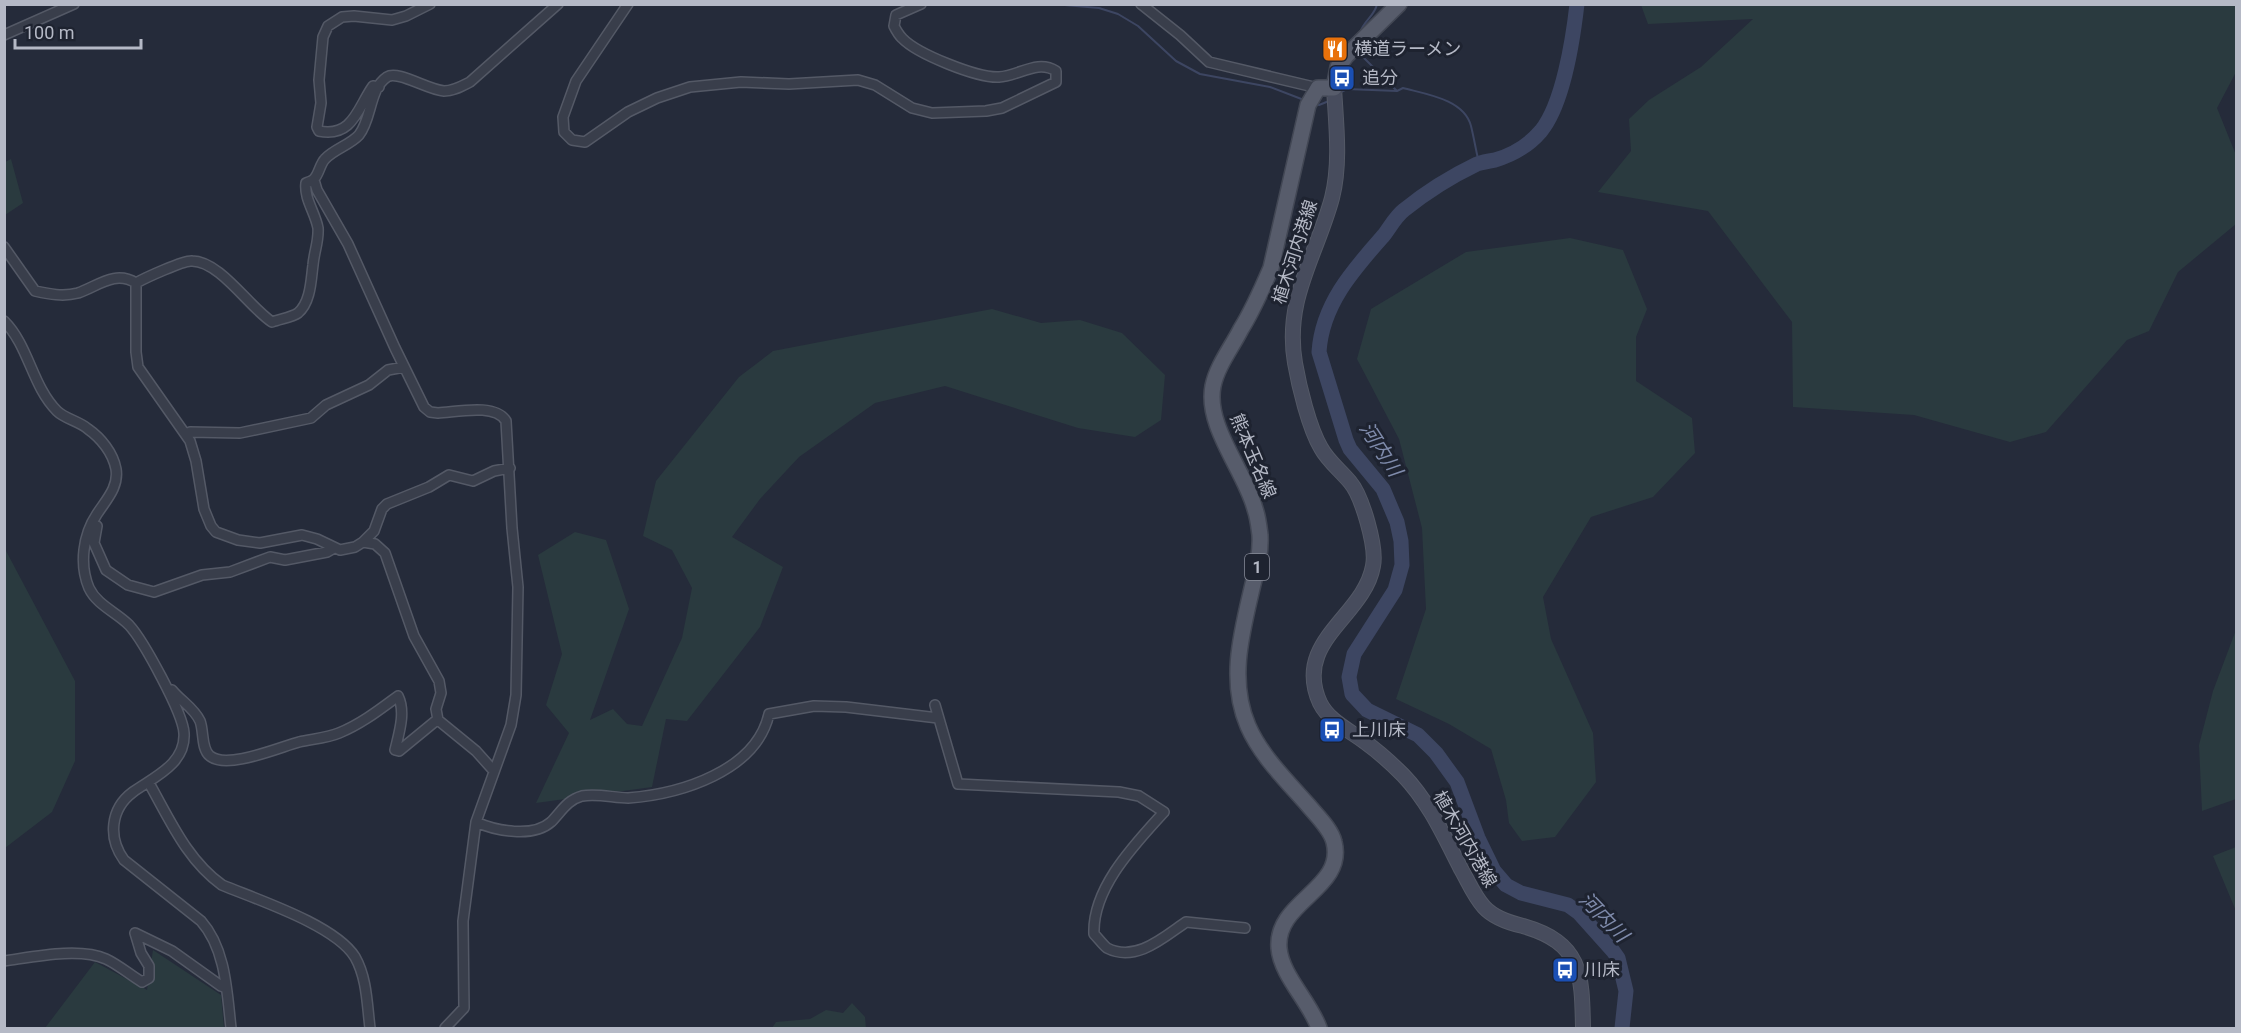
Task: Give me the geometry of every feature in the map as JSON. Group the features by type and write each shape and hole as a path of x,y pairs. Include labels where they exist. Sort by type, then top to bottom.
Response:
{"main road":[{"name":"熊本玉名線","path":"1319,1029 1310,1007 1287,972 1279,951 1278,938 1281,928 1293,909 1330,873 1336,858 1334,841 1325,825 1269,760 1248,726 1240,700 1238,656 1260,555 1260,537 1256,509 1215,419 1213,386 1261,293 1270,268 1308,105 1326,88 1346,56 1400,4"},
{"name":"植木河内港線","path":"1326,88 1335,180 1320,235 1296,299 1292,344 1312,429 1321,449 1356,490 1369,531 1374,565 1362,592 1320,649 1315,663 1315,688 1328,716 1387,759 1420,796 1437,822 1471,888 1485,908 1504,920 1555,938 1571,953 1577,968 1583,1029"}],"street":[{"path":"4,35 74,4"},
{"path":"379,87 374,86 354,118 344,129 334,132 319,131 317,128 321,103 319,80 323,37 328,26 342,17 392,20 430,4"},
{"path":"445,1029 464,1008 463,921 476,822 511,725 516,695 518,587 506,421 493,410 438,413 430,412 424,407 348,244 317,190 314,180 324,159 358,136 364,127 379,87 386,78 393,75 429,89 447,91 458,88 470,82 558,4"},
{"path":"628,4 576,81 563,117 564,132 572,140 585,142 628,112 657,98 690,87 741,82 789,84 858,80 875,86 912,108 932,113 986,111 1002,108 1056,82 1056,71 1052,69 1038,66 1005,76 984,75 962,70 916,48 902,38 894,26 896,15 921,4"},
{"path":"1141,4 1209,62 1326,88"},
{"path":"4,247 35,291 60,295 70,294 120,277 136,283 191,260 208,265 259,314 272,322 298,313 307,300 318,230 314,213 305,193 306,183 314,180"},
{"path":"136,283 138,367 186,434 194,454 206,515 216,532 238,540 260,543 302,535 317,539 334,548 348,549 363,542 374,531 382,509 393,500 423,490 449,475 474,481 494,471 510,468"},
{"path":"4,321 21,341 48,400 59,413 88,429 109,450 116,470 115,485 97,514 83,545 86,574 90,589 102,604 124,620 137,634 183,721 185,735 179,757 172,765 132,793 122,804 115,816 113,838 117,850 134,869 201,921 211,932 226,988 231,1029"},
{"path":"186,434 190,432 240,433 311,418 326,405 369,385 388,370 404,367"},
{"path":"97,514 99,518 94,543 106,570 128,585 144,591 154,592 202,575 230,572 270,557 285,560 327,552 334,548"},
{"path":"363,542 375,544 385,552 414,636 441,688 436,709 438,719 476,751 494,770"},
{"path":"167,689 172,690 195,711 201,724 207,753 212,758 218,759 240,759 274,752 297,743 338,734 368,719 398,696 401,702 401,723 395,750 399,752 438,719"},
{"path":"936,705 958,784 1119,792 1139,796 1164,812 1134,845 1104,890 1094,934 1107,948 1136,952 1186,922 1245,928"},
{"path":"476,822 497,828 536,830 552,821 556,813 572,801 585,796 632,797 675,791 708,778 739,761 762,736 769,714 814,706 846,707 938,718"},
{"path":"149,783 186,849 210,876 222,885 319,927 345,944 358,964 365,982 370,1029"},
{"path":"4,962 79,954 95,956 107,960 142,982 148,978 149,966 141,953 135,933 172,951 226,988"}],"shaded area":[{"path":"1641,5 2236,5 2236,72 2217,108 2236,155 2236,224 2178,272 2149,331 2127,340 2046,432 2010,442 1914,415 1793,407 1792,322 1708,211 1598,192 1631,151 1629,119 1649,100 1701,67 1753,19 1648,24"},
{"path":"11,159 23,203 5,215 5,162"},
{"path":"1570,238 1623,250 1647,309 1636,337 1636,381 1692,418 1695,453 1653,497 1591,517 1543,597 1551,639 1593,733 1596,782 1555,837 1522,841 1509,823 1506,800 1491,749 1449,724 1396,699 1426,609 1422,528 1399,439 1357,359 1371,309 1466,252"},
{"path":"992,309 1041,323 1080,320 1122,333 1165,375 1161,420 1135,437 1078,428 945,386 875,403 799,457 760,499 732,537 783,567 760,627 687,721 666,719 652,787 536,803 569,733 546,705 562,654 538,555 575,532 606,540 629,609 590,720 613,709 627,724 642,726 682,638 692,588 672,550 643,536 656,481 739,377 773,351"},
{"path":"5,549 75,681 75,761 52,812 5,848"},
{"path":"2236,630 2236,799 2202,811 2199,745 2213,691"},
{"path":"2236,847 2236,911 2213,856"},
{"path":"153,950 221,995 224,1028 45,1028 95,962 147,990"},
{"path":"852,1003 865,1017 866,1028 772,1028 776,1022 810,1019 826,1010 843,1013"}],"waterway":[{"path":"1053,4 1099,8 1118,14 1138,26 1176,61 1200,74 1270,87 1304,100"},
{"path":"1360,33 1377,4"},
{"name":"河内川","path":"1577,4 1570,52 1561,88 1549,119 1541,131 1520,149 1501,158 1477,164 1448,179 1401,212 1341,288 1326,318 1319,352 1346,440 1350,449 1383,489 1397,522 1401,541 1402,565 1395,590 1354,654 1349,677 1352,694 1367,710 1418,735 1436,753 1457,782 1478,838 1494,871 1506,885 1521,893 1568,905 1579,913 1613,951 1618,958 1626,991 1622,1028"},
{"path":"1359,53 1397,91"},
{"path":"1341,92 1347,89 1397,91 1403,88 1443,99 1461,110 1467,117 1479,163"},
{"path":"1315,103 1319,105 1329,101"}],"place":[{"name":"横道ラーメン","path":"1335,49"},
{"name":"追分","path":"1342,78"},
{"name":"上川床","path":"1332,730"},
{"name":"川床","path":"1565,970"}]}
